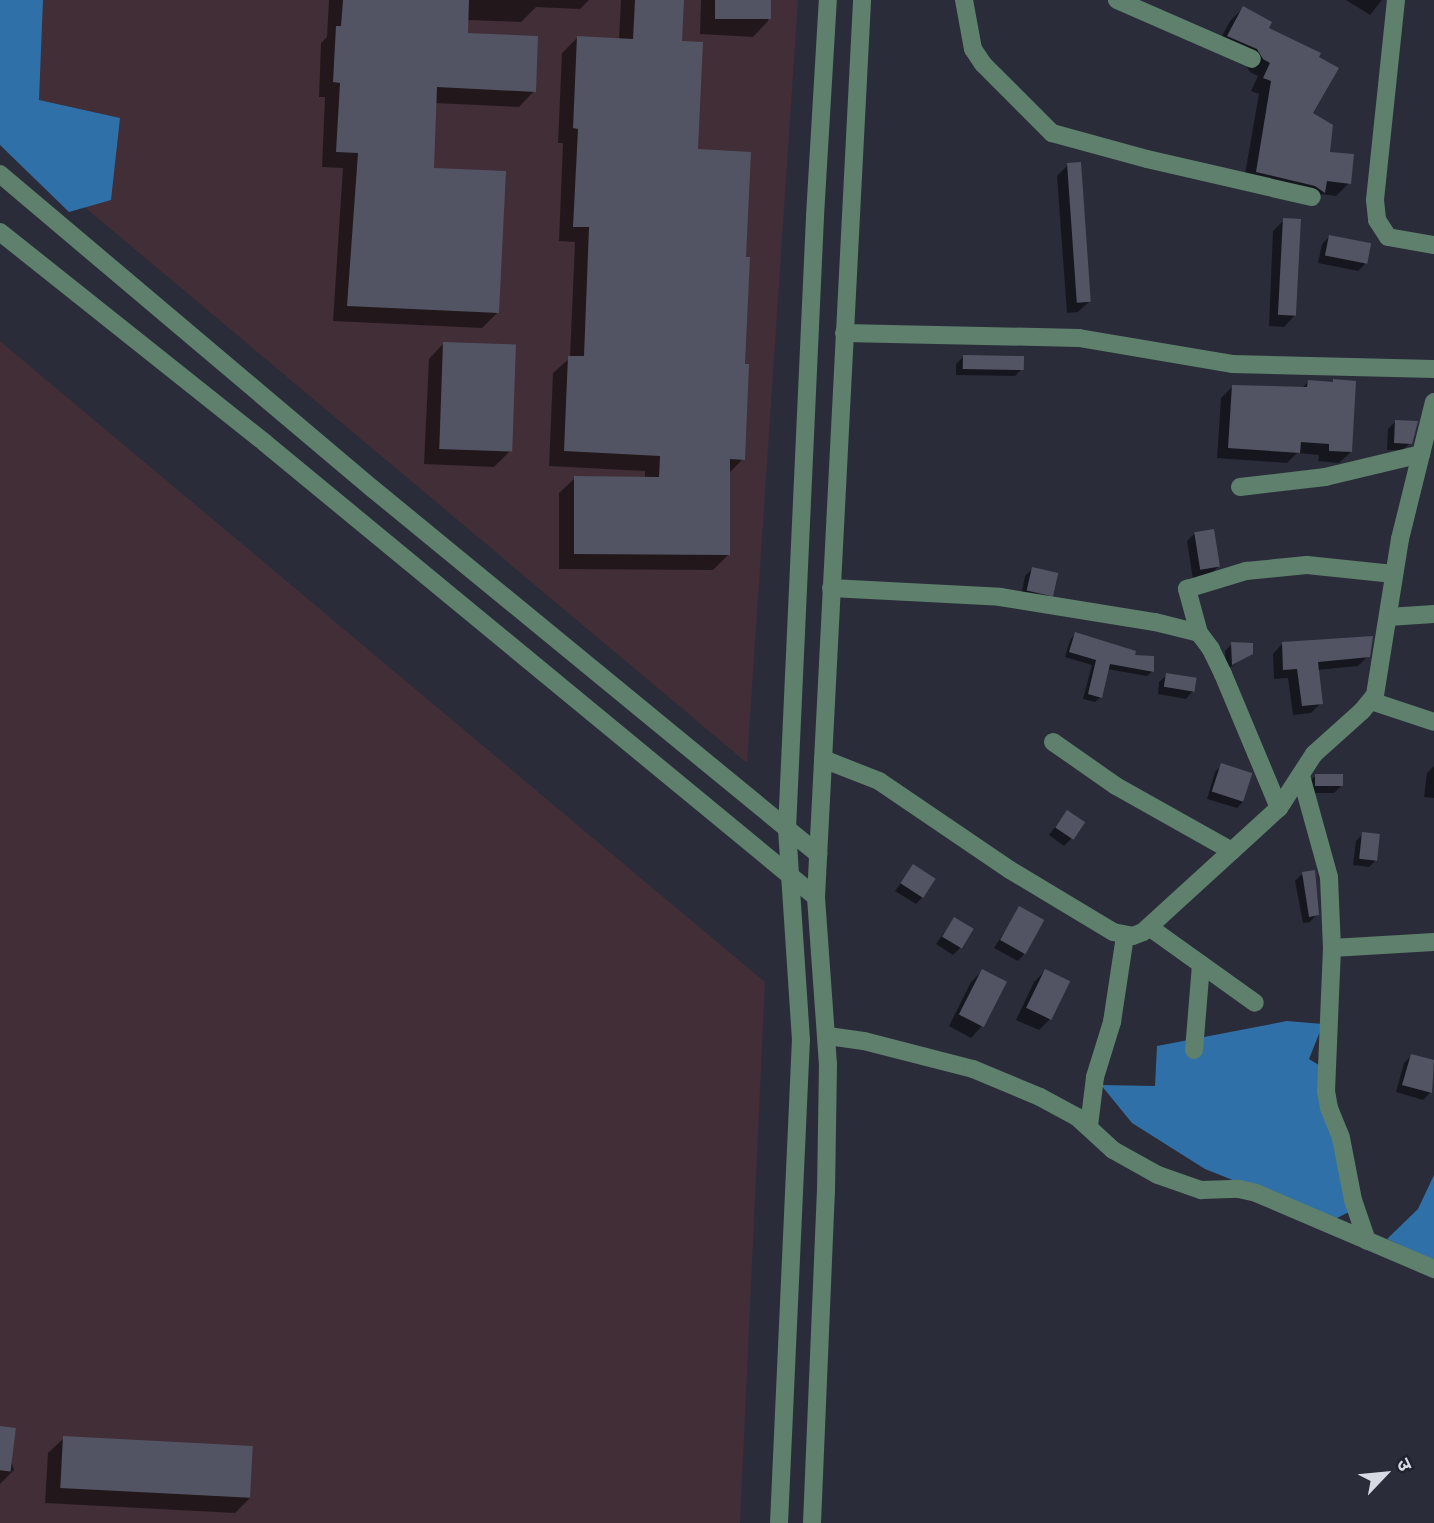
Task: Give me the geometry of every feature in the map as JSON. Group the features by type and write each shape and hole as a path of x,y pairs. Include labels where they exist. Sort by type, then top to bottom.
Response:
{"street":[{"path":"779,1523 801,1040 787,829 813,244 828,0"},
{"path":"812,1523 827,1191 828,1036 816,897 862,0"},
{"path":"964,0 974,49 983,64 1052,133 1147,159 1312,197"},
{"path":"1117,0 1252,59"},
{"path":"1396,0 1375,200 1377,220 1388,237 1434,245"},
{"path":"0,174 383,498 818,854"},
{"path":"0,233 265,443 816,897"},
{"path":"844,333 1079,338 1232,364 1434,369"},
{"path":"823,759 879,781 1010,870 1113,932 1133,936 1149,927 1279,808 1320,748 1371,701 1378,684 1394,574 1434,402"},
{"path":"1240,487 1315,479 1421,454"},
{"path":"1279,808 1212,649 1199,633 1187,600 1187,589 1195,584 1246,571 1307,565 1394,574"},
{"path":"831,588 1000,597 1155,622 1199,633"},
{"path":"1388,617 1434,614"},
{"path":"1371,701 1434,722"},
{"path":"1053,742 1116,786 1233,851"},
{"path":"1301,776 1327,861 1332,948 1326,1091 1329,1108 1342,1138 1353,1200 1367,1241"},
{"path":"1149,927 1255,1003"},
{"path":"1089,1126 1095,1077 1115,1006 1125,936"},
{"path":"1332,948 1434,942"},
{"path":"1194,1050 1201,964"},
{"path":"828,1036 864,1041 964,1066 1040,1097 1089,1126 1113,1150 1158,1175 1201,1190 1239,1189 1256,1193 1434,1269"}],"shaded area":[{"path":"0,0 798,0 747,763 0,136"},
{"path":"0,341 765,982 740,1523 0,1523"}],"water":[{"path":"0,0 43,0 39,100 120,118 111,200 69,212 0,145"},
{"path":"1287,1021 1323,1024 1309,1059 1327,1070 1349,1212 1333,1220 1205,1169 1132,1123 1101,1085 1155,1086 1157,1046"},
{"path":"1434,1175 1434,1261 1387,1239 1418,1209"}],"building":[{"path":"343,0 469,0 468,33 538,36 536,92 437,87 434,168 506,171 499,313 347,306 358,153 336,152 340,83 333,82 336,26 341,26"},
{"path":"635,0 684,0 682,41 703,42 698,149 751,152 746,257 750,257 745,364 749,364 745,460 730,459 730,555 574,554 574,476 659,477 660,456 564,451 568,356 584,356 589,227 573,227 578,129 573,128 577,36 633,39"},
{"path":"715,0 771,0 771,19 715,19"},
{"path":"1243,6 1272,22 1269,28 1321,53 1319,57 1339,68 1313,113 1333,125 1330,152 1354,154 1351,184 1327,181 1325,193 1315,186 1256,172 1271,81 1263,78 1270,63 1263,59 1257,49 1227,36"},
{"path":"1081,162 1091,302 1077,303 1067,163"},
{"path":"1283,218 1301,219 1296,316 1278,315"},
{"path":"1329,235 1371,243 1367,264 1325,256"},
{"path":"443,342 516,345 512,451 439,449"},
{"path":"963,355 1024,356 1024,370 963,369"},
{"path":"1333,379 1356,381 1352,452 1329,451 1329,444 1301,442 1300,453 1228,448 1232,385 1307,387 1308,380 1333,382"},
{"path":"1395,420 1418,421 1412,444 1394,443"},
{"path":"1214,529 1220,567 1200,570 1194,532"},
{"path":"1032,567 1058,573 1053,596 1027,590"},
{"path":"1075,632 1136,651 1135,655 1154,656 1154,672 1110,664 1102,698 1088,694 1096,660 1069,652"},
{"path":"1373,636 1370,657 1318,662 1323,704 1302,706 1297,669 1283,670 1282,642"},
{"path":"1231,642 1253,643 1253,654 1232,665"},
{"path":"1166,673 1197,678 1194,692 1164,687"},
{"path":"1221,763 1252,773 1243,802 1212,792"},
{"path":"1315,774 1343,774 1343,786 1315,786"},
{"path":"1067,810 1085,822 1073,840 1055,827"},
{"path":"1362,832 1380,834 1377,861 1359,859"},
{"path":"913,864 936,879 923,898 900,883"},
{"path":"1315,870 1319,915 1309,917 1302,872"},
{"path":"1019,906 1044,920 1025,954 1000,940"},
{"path":"954,917 974,929 962,949 942,937"},
{"path":"982,969 1007,982 984,1027 959,1014"},
{"path":"1045,969 1070,981 1051,1020 1026,1008"},
{"path":"1411,1054 1434,1060 1432,1093 1402,1085"},
{"path":"0,1426 16,1428 11,1472 0,1470"},
{"path":"63,1436 253,1446 250,1498 60,1488"}]}
